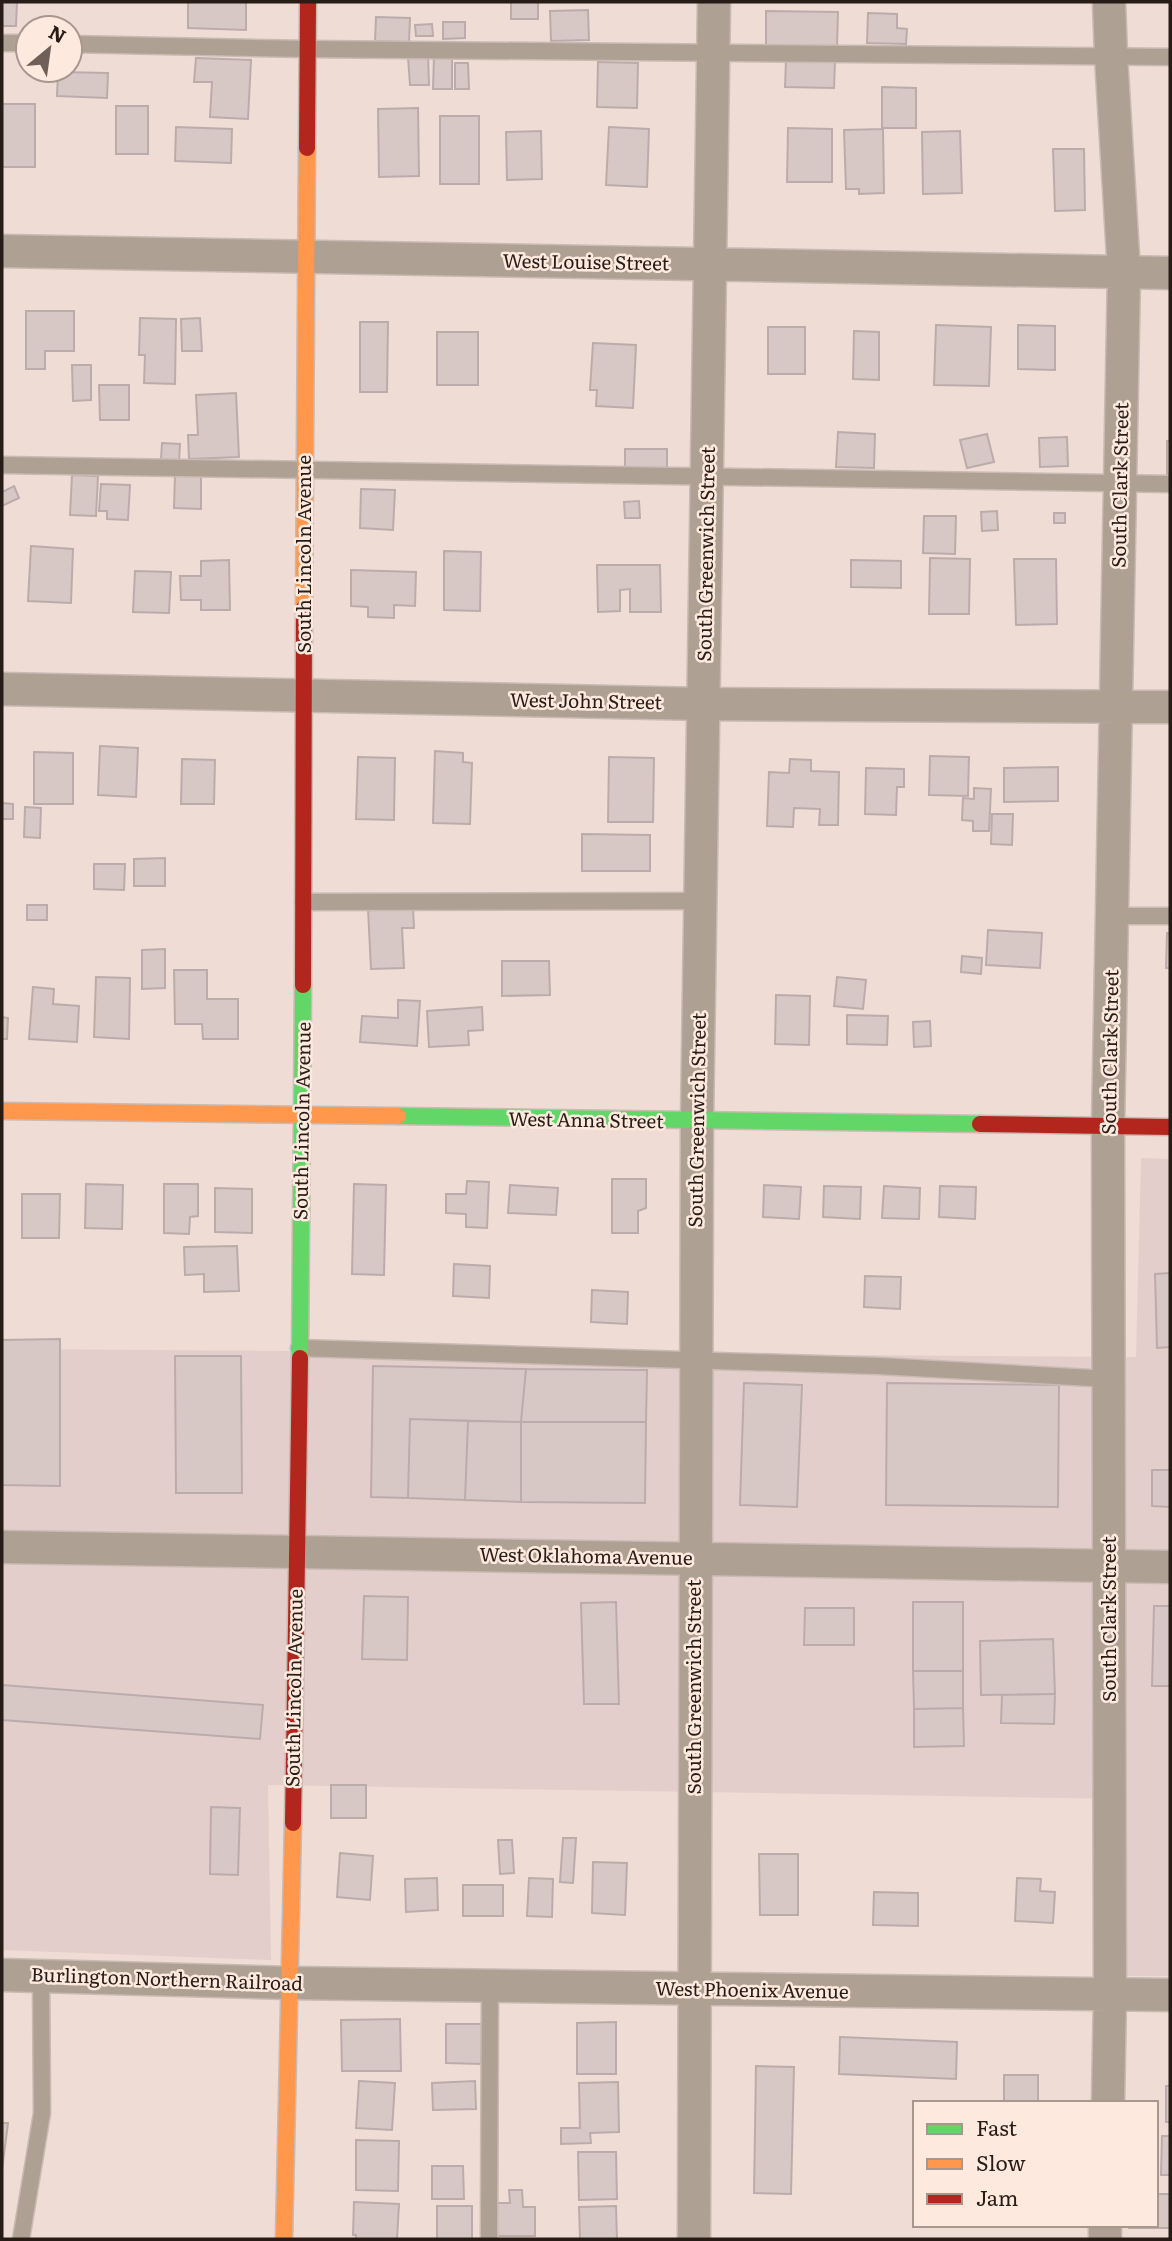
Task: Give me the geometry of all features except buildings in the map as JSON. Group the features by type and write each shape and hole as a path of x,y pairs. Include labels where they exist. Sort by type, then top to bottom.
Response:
{"street":[{"name":"South Lincoln Avenue","path":"284,2239 302,1116 308,2"},
{"name":"South Greenwich Street","path":"694,2239 697,1121 714,2"},
{"name":"South Clark Street","path":"1108,2101 1108,1126 1124,272 1109,2"},
{"name":"West Louise Street","path":"2,251 1170,273"},
{"name":"West John Street","path":"2,689 704,704 1170,707"},
{"name":"West Anna Street","path":"2,1111 1170,1127"},
{"name":"West Oklahoma Avenue","path":"2,1547 1170,1567"},
{"name":"Burlington Northern Railroad","path":"2,1975 333,1984"},
{"name":"West Phoenix Avenue","path":"333,1984 1170,1995"}],"lane":[{"path":"84,44 714,54 1170,57"},
{"path":"2,465 1170,484"},
{"path":"303,902 700,901"},
{"path":"1112,916 1170,916"},
{"path":"299,1348 879,1366 1109,1379"},
{"path":"21,2239 42,2113 41,1976"},
{"path":"489,2239 490,1986"}],"shaded area":[{"path":"1141,1158 1170,1159 1170,1976 1125,1976 1125,1799 268,1785 271,1960 2,1950 2,1349 1136,1357"}],"traffic: fast":[{"path":"300,1358 303,985"},
{"path":"398,1116 980,1124"}],"traffic: slow":[{"path":"304,608 307,148"},
{"path":"2,1111 398,1116"},
{"path":"284,2239 293,1823"}],"traffic: jam":[{"path":"307,148 308,2"},
{"path":"303,985 304,608"},
{"path":"980,1124 1170,1127"},
{"path":"293,1823 300,1358"}]}
